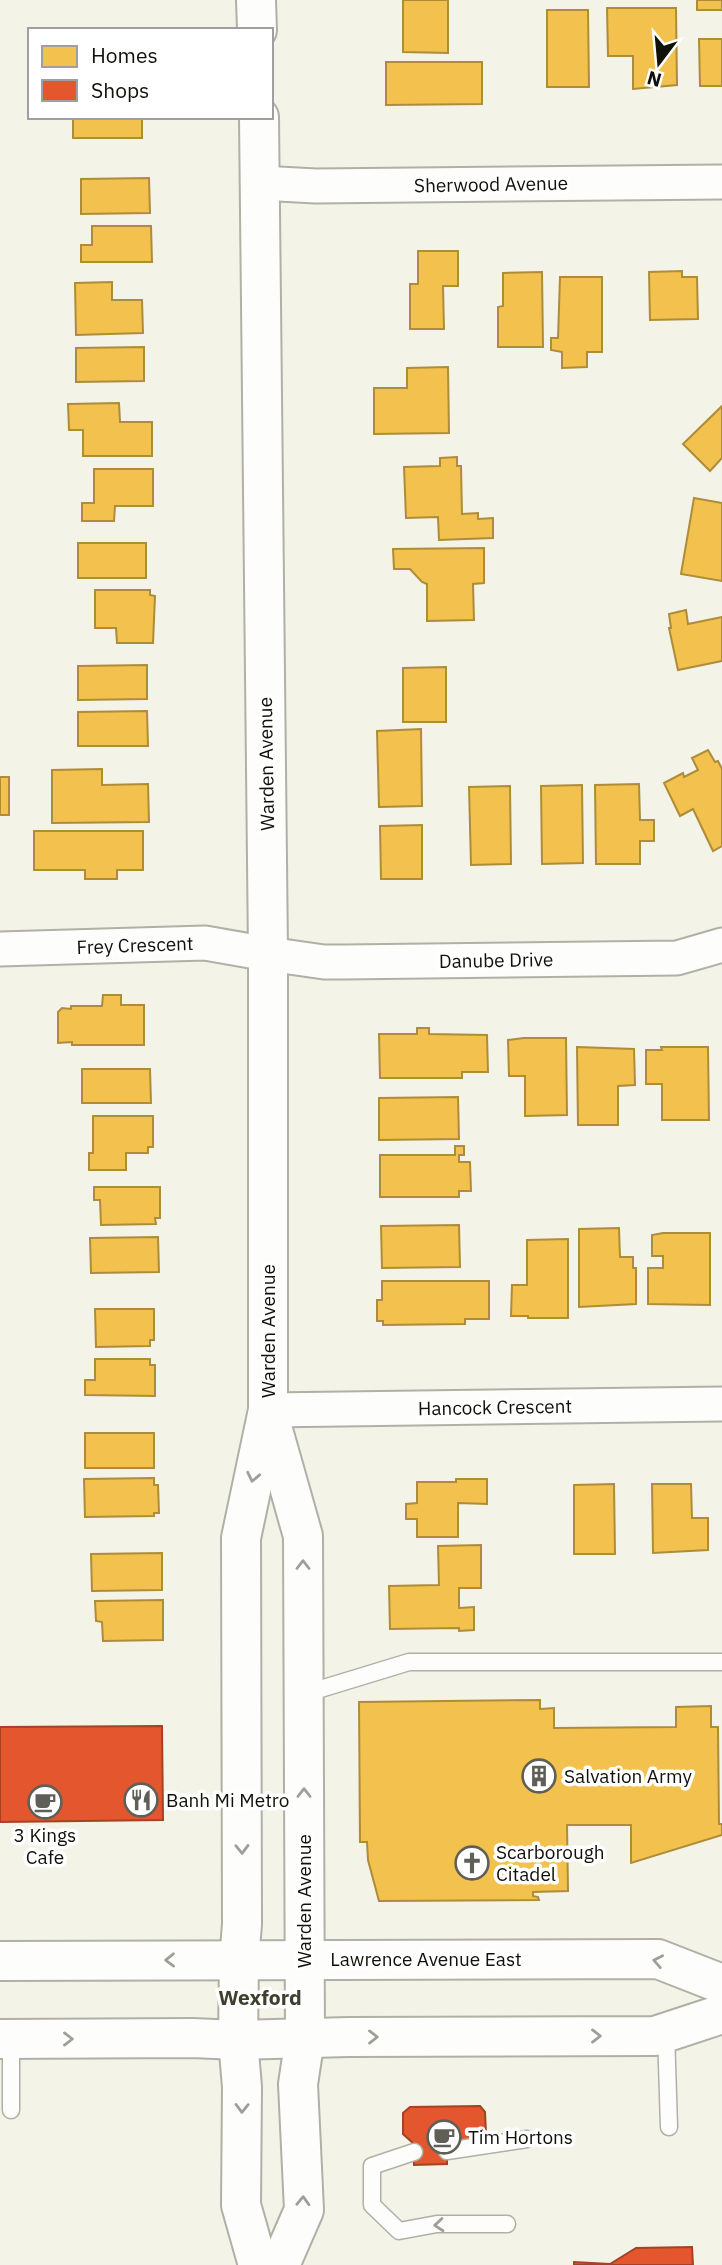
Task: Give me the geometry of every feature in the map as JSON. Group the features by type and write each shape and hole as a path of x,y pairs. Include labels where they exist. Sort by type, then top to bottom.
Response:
{"main road":[{"path":"256,0 257,28"},
{"name":"Warden Avenue","path":"258,2265 241,2205 242,2087 238,2040 242,1924 241,1538 268,1410 268,954 259,119"},
{"name":"Warden Avenue","path":"268,1410 303,1536 305,2038 298,2084 304,2210 280,2265"},
{"name":"Lawrence Avenue East","path":"0,1961 658,1959 722,1984"},
{"path":"6,2039 655,2036 722,2014"}],"street":[{"name":"Sherwood Avenue","path":"260,183 329,186 722,182"},
{"name":"Frey Crescent","path":"0,949 205,943 268,954"},
{"name":"Danube Drive","path":"268,954 324,962 677,958 722,945"},
{"name":"Hancock Crescent","path":"268,1410 722,1404"}],"lane":[{"path":"304,1694 409,1662 722,1662"},
{"path":"666,2031 669,2127"},
{"path":"6,2039 11,2109"},
{"path":"447,2151 527,2139"},
{"path":"414,2152 372,2166 372,2205 399,2231 437,2224 507,2224"}],"building: Homes":[{"path":"403,0 448,0 448,53 403,52"},
{"path":"697,0 722,0 722,10 697,10"},
{"path":"607,8 676,8 677,85 633,89 633,56 608,56"},
{"path":"547,10 588,10 589,87 547,87"},
{"path":"699,39 722,39 722,86 700,86"},
{"path":"386,62 482,62 482,104 386,105"},
{"path":"73,119 142,119 142,138 73,138"},
{"path":"149,178 150,213 81,214 81,179"},
{"path":"92,226 151,226 152,262 81,262 81,245 92,245"},
{"path":"418,251 458,251 458,286 443,286 444,329 410,329 410,284 418,284"},
{"path":"682,271 682,277 697,277 698,319 650,320 649,272"},
{"path":"542,272 543,347 498,347 498,307 503,306 503,273"},
{"path":"560,277 602,277 602,352 587,352 587,367 562,368 562,352 551,350 551,338 558,338"},
{"path":"112,282 112,300 142,300 143,333 76,335 75,283"},
{"path":"144,347 144,381 76,382 76,348"},
{"path":"448,367 449,433 374,434 374,388 407,388 407,368"},
{"path":"119,403 120,422 152,422 152,456 83,456 83,430 69,430 68,404"},
{"path":"722,406 722,458 710,471 683,444"},
{"path":"457,457 457,466 461,466 462,514 478,513 478,519 493,518 493,538 439,540 438,517 406,518 404,467 440,466 440,458"},
{"path":"94,469 153,469 153,506 115,506 114,521 82,521 82,503 94,503"},
{"path":"694,498 722,503 722,581 681,574"},
{"path":"78,543 146,543 146,578 78,578"},
{"path":"484,548 484,583 473,584 474,620 427,621 427,584 410,569 394,569 393,549"},
{"path":"95,590 150,590 150,595 155,596 153,643 117,643 116,628 95,628"},
{"path":"686,610 688,624 722,617 722,661 678,670 669,628 669,614"},
{"path":"147,665 147,699 78,700 78,666"},
{"path":"446,667 446,722 403,722 403,668"},
{"path":"147,711 148,746 78,746 78,712"},
{"path":"421,729 422,806 379,807 377,731"},
{"path":"708,750 722,769 722,846 713,851 693,809 680,816 664,783 683,773 684,777 698,770 692,758"},
{"path":"102,769 102,785 148,784 149,822 52,823 52,770"},
{"path":"0,777 9,777 9,815 0,815"},
{"path":"639,784 640,820 654,820 654,841 640,841 640,864 596,864 595,785"},
{"path":"582,785 583,863 542,864 541,786"},
{"path":"510,786 511,864 471,865 469,787"},
{"path":"422,825 422,879 381,879 380,826"},
{"path":"34,831 143,831 143,870 117,870 117,879 85,879 85,870 34,870"},
{"path":"103,995 121,995 121,1005 144,1005 144,1045 58,1043 58,1012 62,1008 71,1009 71,1006 102,1006"},
{"path":"417,1028 429,1028 429,1034 487,1035 488,1072 462,1072 462,1078 380,1078 379,1034 417,1034"},
{"path":"566,1038 567,1115 525,1116 525,1076 509,1076 508,1040"},
{"path":"577,1047 634,1049 635,1085 618,1086 618,1125 578,1125"},
{"path":"661,1047 708,1047 709,1120 662,1120 662,1084 646,1084 646,1050 662,1050"},
{"path":"82,1069 150,1069 151,1103 82,1103"},
{"path":"458,1097 459,1139 379,1140 379,1098"},
{"path":"93,1116 153,1116 153,1147 148,1147 148,1153 126,1153 126,1170 89,1170 89,1153 93,1153"},
{"path":"455,1146 464,1146 464,1155 459,1155 459,1162 470,1162 471,1191 459,1191 459,1197 380,1197 380,1155 455,1155"},
{"path":"94,1187 160,1187 160,1218 155,1218 156,1224 101,1225 100,1200 94,1200"},
{"path":"459,1225 460,1267 382,1268 381,1226"},
{"path":"619,1228 620,1257 633,1257 633,1268 636,1268 636,1304 579,1307 579,1229"},
{"path":"710,1233 710,1305 648,1304 648,1268 663,1268 663,1256 652,1256 652,1235"},
{"path":"158,1237 159,1272 91,1273 90,1238"},
{"path":"568,1239 568,1318 511,1316 512,1285 527,1285 527,1240"},
{"path":"382,1281 489,1281 489,1319 465,1319 465,1324 383,1325 383,1321 377,1321 377,1300 382,1300"},
{"path":"95,1309 154,1309 154,1340 150,1340 150,1346 96,1347"},
{"path":"95,1359 150,1359 150,1365 155,1365 155,1396 85,1395 85,1380 95,1380"},
{"path":"85,1433 154,1433 154,1468 85,1468"},
{"path":"154,1478 154,1485 158,1485 159,1513 154,1513 154,1516 85,1517 84,1479"},
{"path":"456,1479 487,1479 487,1504 458,1503 458,1537 417,1537 417,1519 406,1519 406,1504 417,1503 417,1482 456,1482"},
{"path":"614,1484 615,1554 574,1554 574,1485"},
{"path":"652,1484 691,1484 692,1518 708,1518 708,1550 653,1553"},
{"path":"481,1545 481,1588 459,1588 459,1608 474,1607 474,1630 390,1629 389,1586 439,1585 438,1546"},
{"path":"162,1553 162,1590 92,1591 91,1554"},
{"path":"163,1600 163,1640 103,1641 102,1622 96,1621 95,1601"},
{"name":"Salvation Army","path":"540,1700 540,1709 554,1708 554,1728 676,1727 676,1707 711,1706 711,1727 718,1727 719,1824 722,1824 722,1835 631,1863 631,1825 567,1825 568,1891 533,1892 533,1896 539,1900 379,1901 368,1860 367,1842 360,1842 359,1702"}],"building: Shops":[{"path":"162,1726 163,1820 0,1822 0,1727"},
{"name":"Tim Hortons","path":"480,2106 485,2112 486,2133 480,2140 452,2140 447,2146 447,2164 414,2165 414,2144 403,2134 403,2113 410,2107"},
{"path":"692,2247 693,2265 574,2265 574,2262 610,2264 636,2248"}],"place":[{"name":"Salvation Army","path":"539,1776"},
{"name":"Banh Mi Metro","path":"141,1800"},
{"name":"3 Kings Cafe","path":"45,1802"},
{"name":"Scarborough Citadel","path":"472,1863"},
{"name":"Tim Hortons","path":"444,2137"}],"district":[{"name":"Wexford","path":"260,1998"}]}
